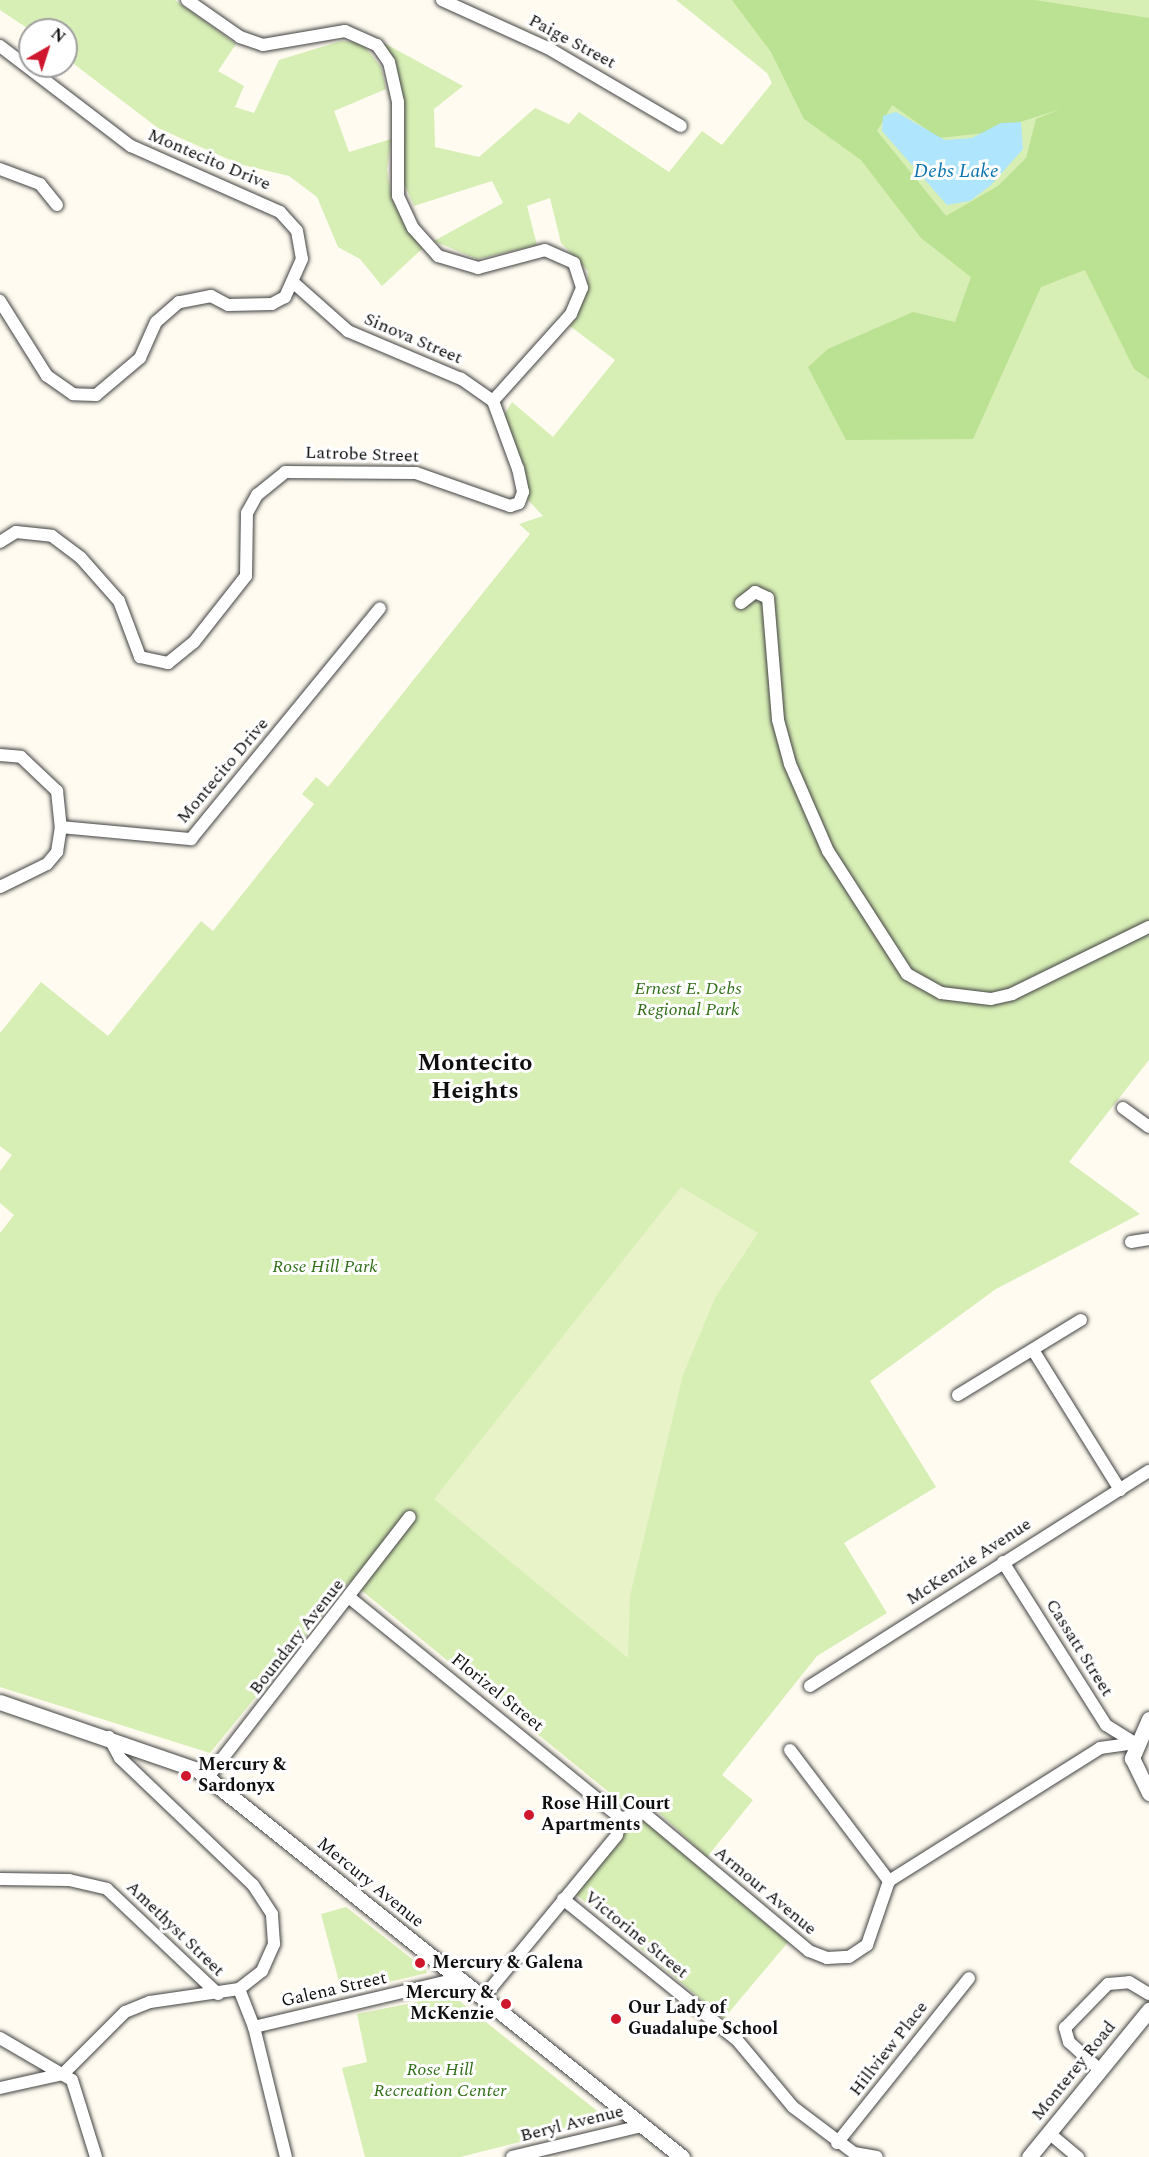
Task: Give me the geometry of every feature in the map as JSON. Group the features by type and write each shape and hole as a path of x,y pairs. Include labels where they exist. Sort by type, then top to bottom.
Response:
{"street":[{"path":"187,0 240,37 263,45 345,31 377,45 389,62 398,102 398,195 426,246 466,268 557,251 579,270 580,297 551,341 493,402"},
{"name":"Paige Street","path":"442,0 548,48 681,126"},
{"name":"Montecito Drive","path":"0,46 131,146 280,212 302,245 294,283"},
{"path":"0,169 40,184 57,205"},
{"path":"0,301 47,376 61,389 83,396 120,379 140,358 156,321 179,302 210,297 228,305 272,304 294,283"},
{"name":"Sinova Street","path":"294,283 348,331 461,378 493,402"},
{"name":"Latrobe Street","path":"0,542 32,531 58,540 81,558 118,601 140,657 168,663 194,642 246,576 247,513 257,495 285,472 416,473 510,506 519,503 523,497 518,469 493,402"},
{"path":"741,603 755,592 768,598 775,698 790,764 828,851 907,974 941,993 991,999 1012,994 1149,927"},
{"name":"Montecito Drive","path":"61,827 191,839 380,608"},
{"path":"0,754 21,758 52,785 62,806 57,852 47,864 0,887"},
{"path":"1123,1108 1149,1127"},
{"path":"1131,1242 1149,1239"},
{"path":"958,1395 1081,1320"},
{"path":"1033,1350 1120,1490"},
{"name":"McKenzie Avenue","path":"810,1686 1149,1471"},
{"name":"Boundary Avenue","path":"208,1777 350,1598 410,1517"},
{"name":"Cassatt Street","path":"1003,1562 1106,1725 1135,1743"},
{"name":"Florizel Street","path":"350,1598 621,1818"},
{"name":"Mercury Avenue","path":"0,1702 184,1762 208,1777 457,1979 682,2157"},
{"path":"1149,1719 1135,1743 1132,1758 1149,1793"},
{"path":"0,2088 63,2073 125,2012 150,2002 218,1994 239,1989 262,1971 274,1944 272,1914 253,1885 120,1758 109,1737"},
{"path":"790,1750 889,1881 1100,1748 1135,1743"},
{"name":"Armour Avenue","path":"621,1818 644,1813 791,1940 827,1958 849,1957 867,1945 889,1881"},
{"path":"482,1999 617,1835 621,1818"},
{"name":"Amethyst Street","path":"0,1879 69,1880 107,1889 218,1994"},
{"name":"Victorine Street","path":"563,1899 737,2040 793,2108 837,2143 877,2157"},
{"name":"Hillview Place","path":"837,2143 969,1978"},
{"name":"Galena Street","path":"254,2027 457,1979"},
{"path":"1101,2071 1069,2042 1065,2028 1108,1984 1129,1982 1149,1994"},
{"name":"Amethyst Street","path":"239,1989 254,2027 286,2157"},
{"name":"Monterey Road","path":"1029,2157 1149,2010"},
{"path":"0,2038 63,2073 78,2090 96,2157"},
{"name":"Beryl Avenue","path":"512,2157 641,2126"},
{"path":"1049,2133 1078,2157"}],"green space":[{"path":"0,0 175,0 236,44 218,71 244,86 235,107 254,113 279,60 341,41 362,43 381,67 386,89 334,111 349,152 391,139 387,170 392,198 424,247 382,286 360,259 338,247 317,197 289,176 239,164 158,128 78,67 78,18 18,18 18,22 0,10"},
{"name":"Ernest E. Debs Regional Park","path":"676,0 1149,0 1149,1060 1069,1162 1140,1214 996,1289 870,1381 936,1487 844,1543 887,1613 817,1656 722,1775 753,1800 707,1857 655,1809 616,1798 350,1581 210,1753 0,1687 0,1233 14,1215 0,1203 0,1171 12,1155 0,1146 0,1033 41,982 108,1036 201,921 213,931 314,804 302,794 316,777 328,787 530,534 519,524 543,516 528,500 504,415 512,402 553,437 615,360 570,326 586,296 588,271 561,243 550,198 527,206 537,245 477,259 434,241 503,203 492,181 414,206 403,181 405,108 384,43 463,86 434,109 435,147 479,157 535,108 569,124 579,112 669,172 702,131 722,145 772,83 767,73"},
{"path":"732,0 1035,0 1149,18 1149,379 1134,369 1085,270 1041,287 973,439 846,440 808,367 828,349 913,312 955,322 971,277 921,238 861,160 804,119 771,52","holes":["892,105 939,138 985,133 1061,109 1036,119 1026,158 998,186 946,216 877,131"]},
{"path":"681,1187 758,1233 715,1298 683,1375 630,1596 628,1658 434,1499"},
{"path":"638,1816 788,1942 724,2019 574,1893"},
{"path":"346,1907 427,1973 342,1993 321,1914"},
{"name":"Rose Hill Recreation Center","path":"452,1995 607,2120 460,2157 365,2157 342,2068 367,2062 357,2014"}],"water":[{"name":"Debs Lake","path":"896,112 945,140 972,138 1001,123 1021,122 1023,149 991,185 970,201 947,205 882,131 883,116"}],"place":[{"name":"Mercury & Sardonyx","path":"186,1776"},
{"name":"Rose Hill Court Apartments","path":"529,1815"},
{"name":"Mercury & Galena","path":"420,1963"},
{"name":"Mercury & McKenzie","path":"506,2004"},
{"name":"Our Lady of Guadalupe School","path":"616,2019"}],"district":[{"name":"Montecito Heights","path":"475,1078"}],"park label":[{"name":"Rose Hill Park","path":"325,1267"}]}
